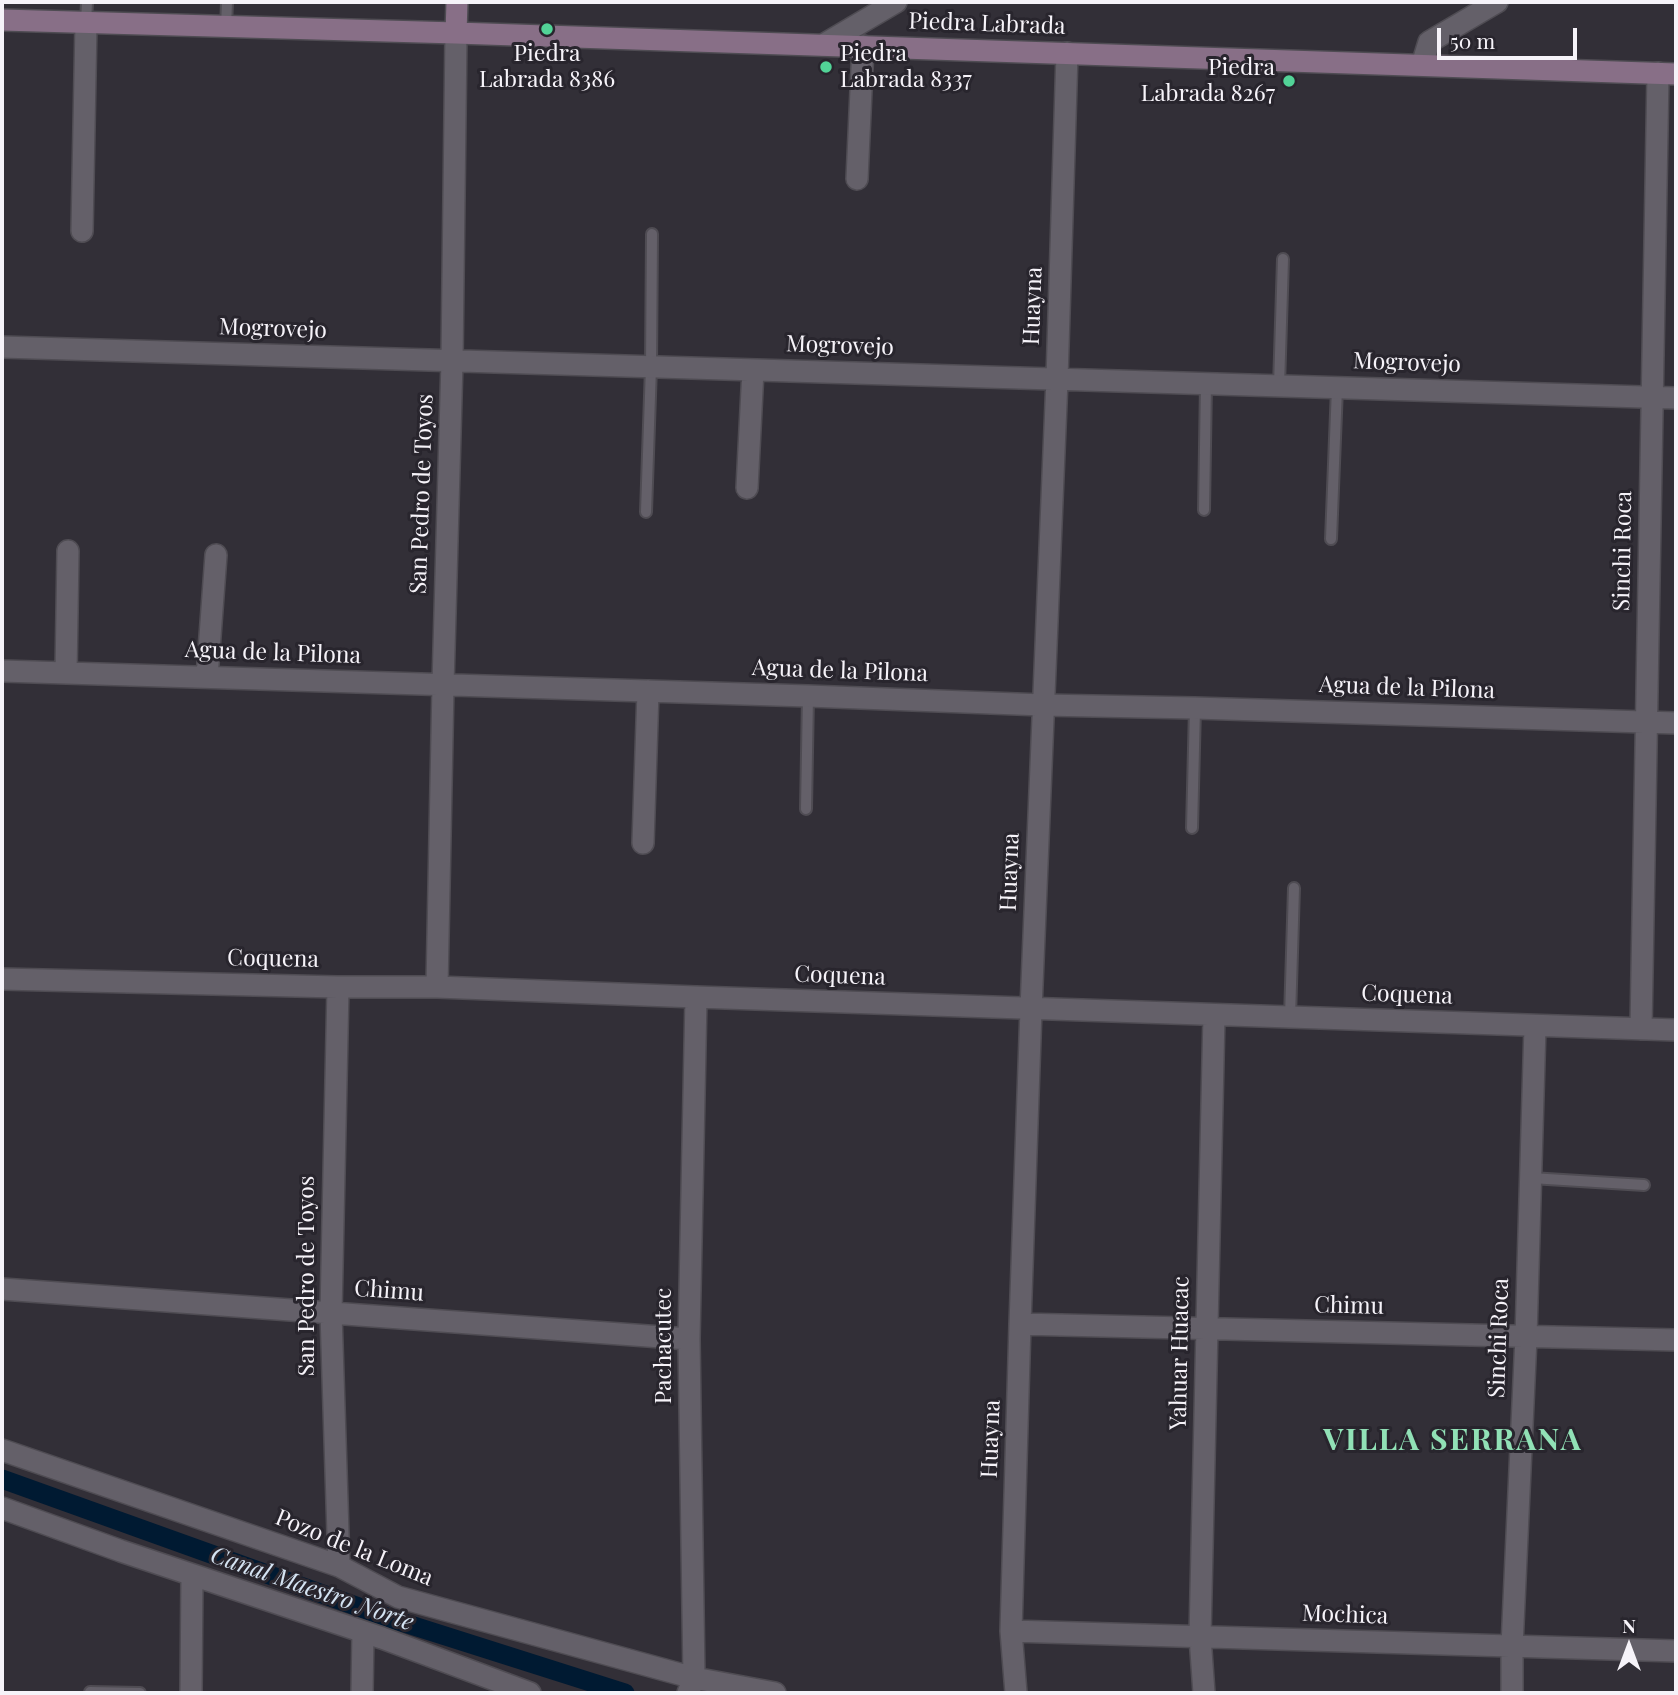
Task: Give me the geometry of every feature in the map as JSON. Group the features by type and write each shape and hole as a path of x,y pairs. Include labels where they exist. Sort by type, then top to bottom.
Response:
{"main road":[{"name":"San Pedro de Toyos","path":"456,33 457,2"},
{"name":"Piedra Labrada","path":"2,20 87,12 226,27 1667,73"}],"street":[{"path":"823,45 896,2"},
{"path":"1422,65 1429,42 1491,3"},
{"path":"82,231 87,12"},
{"name":"San Pedro de Toyos","path":"437,987 452,361 456,33"},
{"path":"857,179 863,47"},
{"name":"Huayna","path":"1016,1693 1012,1631 1020,1324 1068,53"},
{"name":"Sinchi Roca","path":"1641,1029 1652,397 1667,73"},
{"name":"Mogrovejo","path":"2,347 1676,398"},
{"path":"747,488 753,370"},
{"path":"66,673 68,551"},
{"path":"207,677 216,555"},
{"name":"Agua de la Pilona","path":"2,671 1676,723"},
{"path":"643,843 648,691"},
{"name":"Coquena","path":"2,979 437,987 1676,1030"},
{"name":"San Pedro de Toyos","path":"338,987 331,1313 339,1566"},
{"name":"Pachacutec","path":"691,1686 689,1339 696,998"},
{"name":"Yahuar Huacac","path":"1204,1693 1200,1637 1214,1015"},
{"name":"Sinchi Roca","path":"1512,1693 1535,1026"},
{"name":"Chimu","path":"2,1289 689,1339"},
{"name":"Chimu","path":"1020,1324 1676,1340"},
{"name":"Pozo de la Loma","path":"2,1450 339,1566 398,1597 691,1686 775,1693"},
{"path":"2,1508 192,1576 363,1632 519,1692"},
{"path":"191,1693 192,1576"},
{"name":"Mochica","path":"1012,1631 1676,1651"},
{"path":"362,1693 363,1632"}],"lane":[{"path":"226,27 227,2"},
{"path":"646,512 652,234"},
{"path":"1279,386 1283,259"},
{"path":"1204,510 1206,383"},
{"path":"1331,539 1337,387"},
{"path":"806,809 808,696"},
{"path":"1192,828 1195,708"},
{"path":"1290,1017 1294,888"},
{"path":"1531,1178 1644,1185"},
{"path":"90,1692 141,1693"}],"waterway":[{"name":"Canal Maestro Norte","path":"2,1479 395,1620 625,1693"}],"place":[{"name":"Piedra Labrada 8386","path":"547,29"},
{"name":"Piedra Labrada 8337","path":"826,67"},
{"name":"Piedra Labrada 8267","path":"1289,81"}],"district":[{"name":"VILLA SERRANA","path":"1453,1441"}]}
